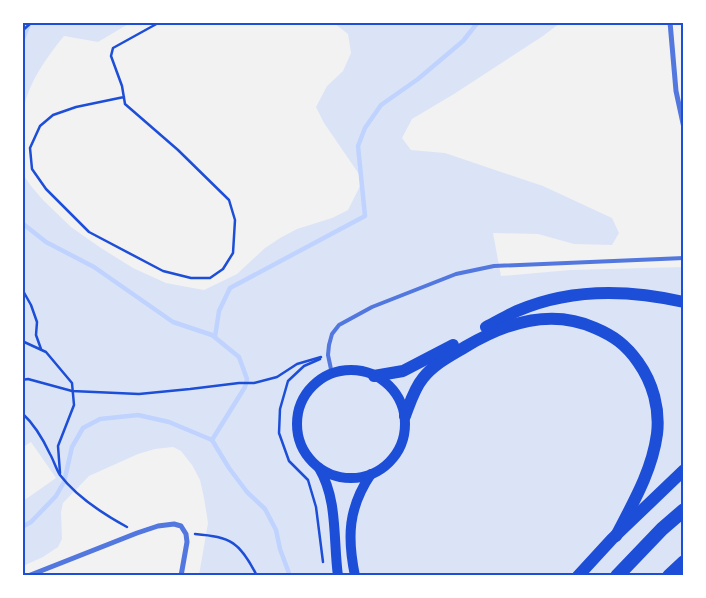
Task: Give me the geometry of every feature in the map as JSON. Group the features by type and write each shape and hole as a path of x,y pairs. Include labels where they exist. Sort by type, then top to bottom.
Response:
{"highway":[{"path":"374,376 403,371 517,311 550,300 580,294 626,292 664,297 684,302"},
{"path":"405,416 422,379 435,366 492,332 535,319 554,318 586,324 618,339 628,348 648,377 658,412 657,434 652,460 643,484 616,536"},
{"path":"578,576 684,470"},
{"path":"618,576 662,529 684,510"},
{"path":"670,576 684,562"}],"main road":[{"path":"318,467 334,475 346,478 360,477 382,468 391,460 403,440 405,416 394,392 383,381 374,376 353,370 332,374 322,379 313,387 303,402 298,418 300,442 325,478 331,498 338,576"},
{"path":"355,576 350,543 354,506 361,488 371,474"}],"street":[{"path":"670,22 676,91 684,128"},
{"path":"28,576 137,533 158,526 174,524 182,526 186,534 181,576"}],"lane":[{"path":"332,374 328,355 329,345 332,334 339,326 372,307 456,274 494,266 684,258"}],"path":[{"path":"22,31 32,22"},
{"path":"124,97 76,107 53,115 40,126 30,148 32,169 46,189 89,232 163,271 191,278 210,278 223,269 233,254 235,220 230,200 126,104 124,97 111,56 113,48 160,22"},
{"path":"22,289 31,304 37,322 36,335 42,350"},
{"path":"22,341 46,352 72,383 74,405 58,446 60,475"},
{"path":"22,380 28,379 72,390 139,394 240,383 254,384 277,377 296,364 328,355"},
{"path":"325,569 316,507 308,480 289,461 279,433 280,410 288,381 304,366 328,355"},
{"path":"22,413 32,422 50,452 60,475 74,490 107,516 137,533"},
{"path":"186,534 210,535 228,539 241,549 257,576"}],"shaded area":[{"path":"23,23 130,23 98,42 64,36 39,71 29,90 23,110"},
{"path":"334,23 560,23 454,94 412,119 402,138 411,150 445,153 543,186 612,218 619,233 612,245 574,244 538,234 493,233 501,276 570,270 683,267 683,575 199,575 208,523 204,498 200,480 192,465 181,451 173,447 155,449 138,454 89,476 63,503 61,512 62,539 58,547 43,557 23,566 23,501 56,478 31,442 23,447 22,173 43,200 71,227 101,248 133,268 166,283 204,290 237,274 265,248 280,238 297,229 332,218 348,210 363,180 324,123 316,107 327,86 343,71 351,53 348,34"}],"waterway":[{"path":"215,337 219,311 230,288 365,216 358,146 365,128 381,105 418,79 463,41 478,22"},
{"path":"22,41 29,24"},
{"path":"22,223 46,242 94,267 173,322 212,335 239,357 247,379 245,387 212,440"},
{"path":"22,527 31,522 56,496 64,482 72,447 83,428 100,419 138,415 169,422 212,440"},
{"path":"212,440 229,468 247,492 265,509 276,530 280,549 290,576"}]}
